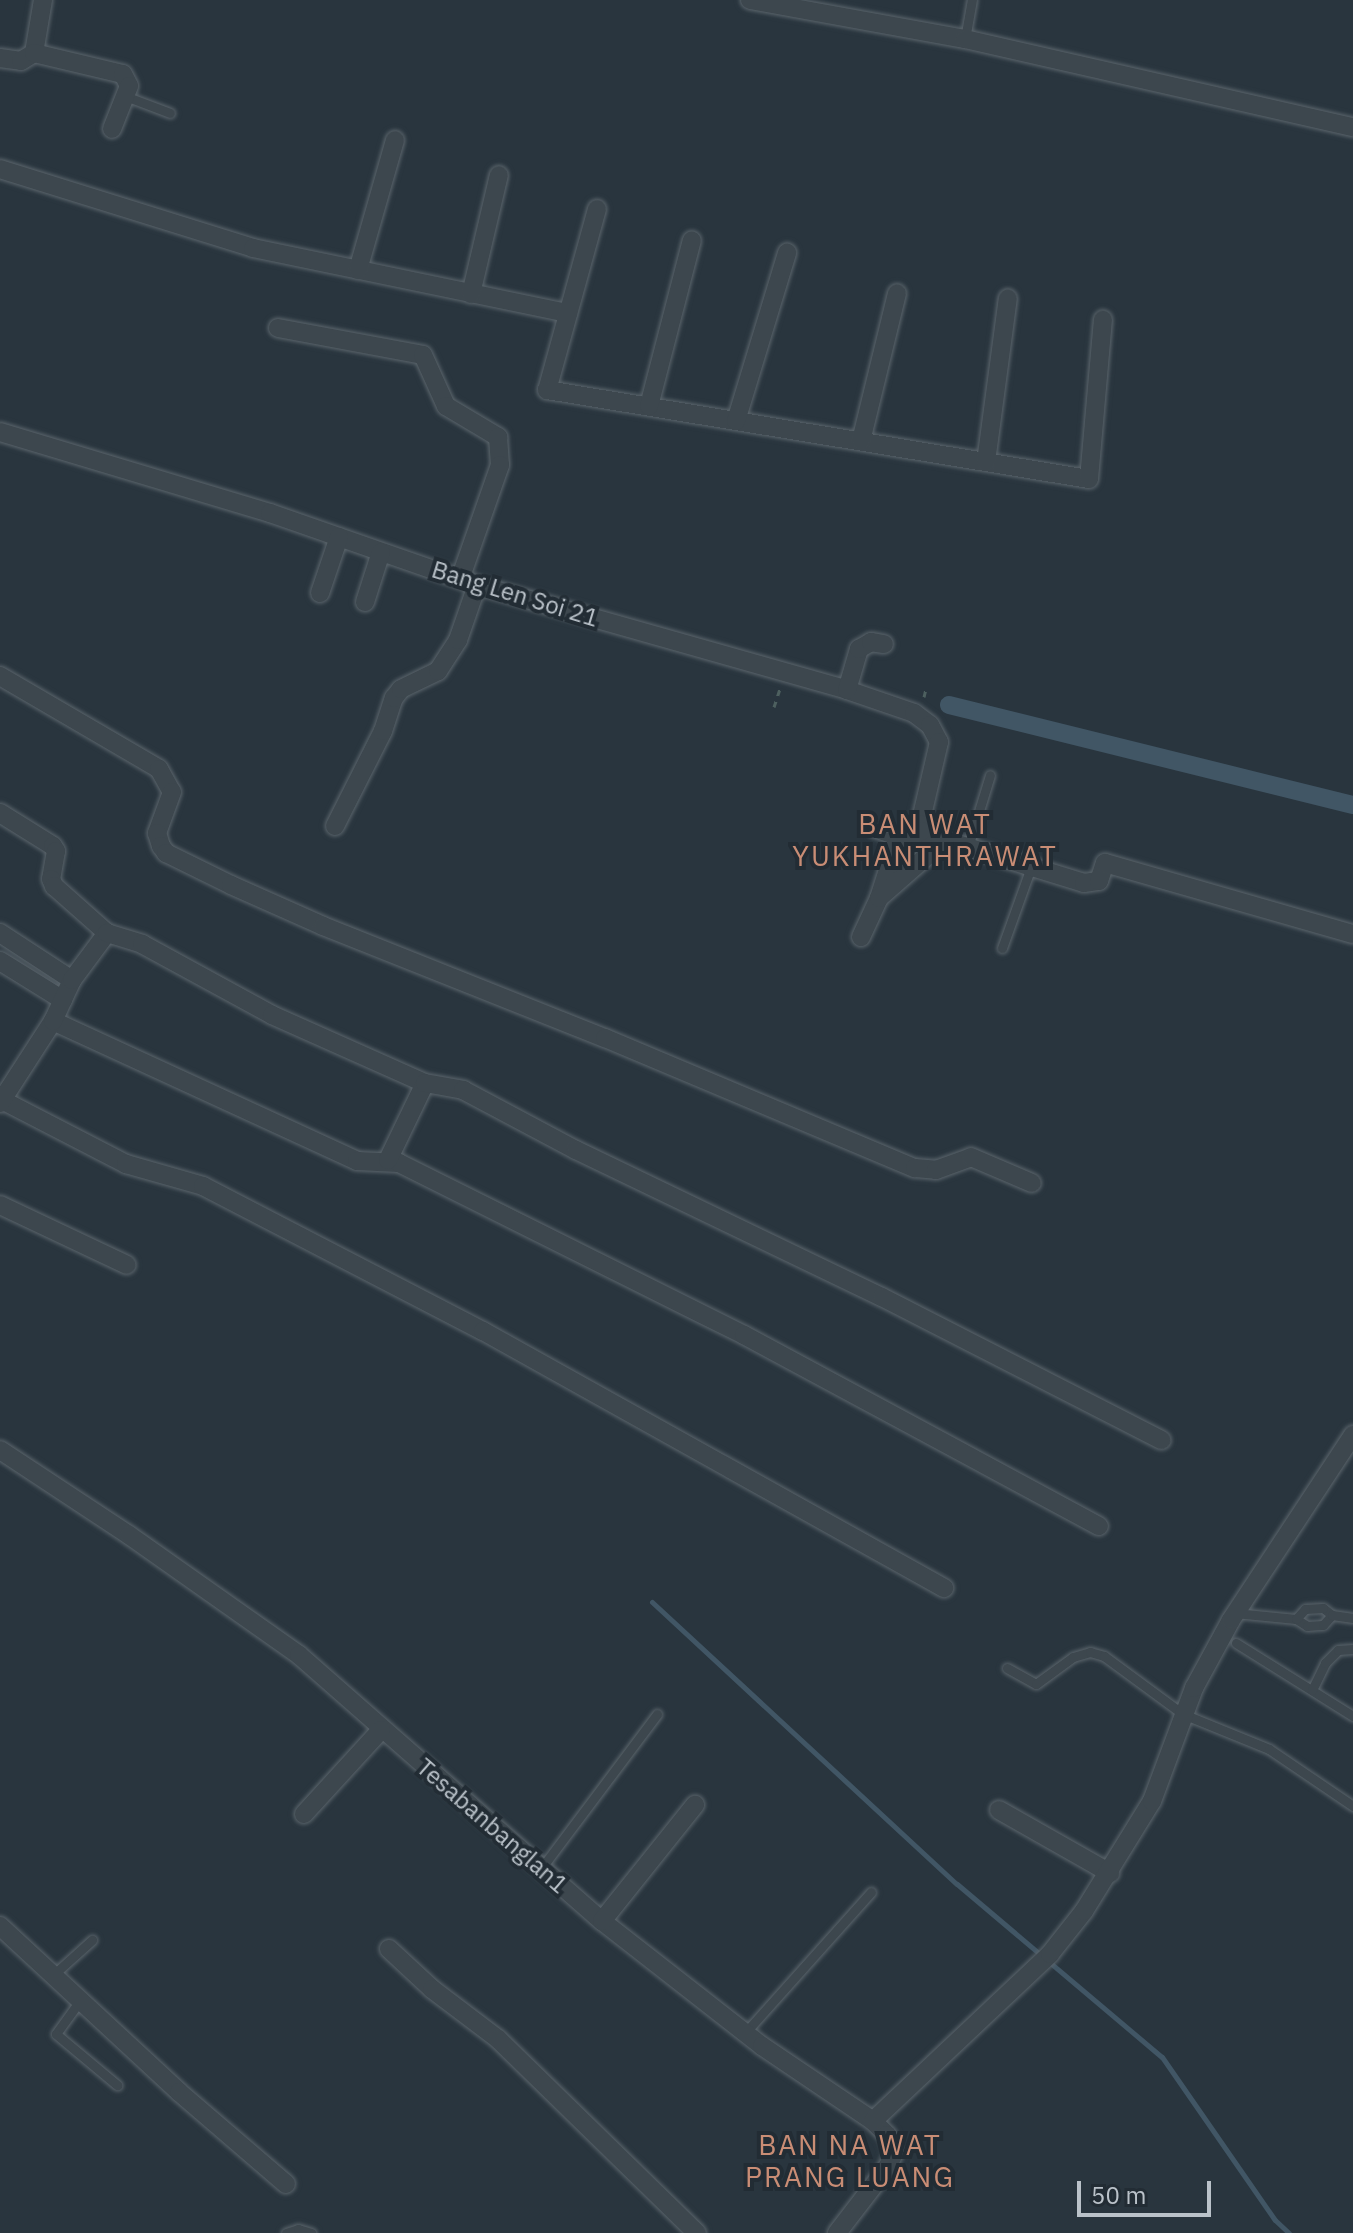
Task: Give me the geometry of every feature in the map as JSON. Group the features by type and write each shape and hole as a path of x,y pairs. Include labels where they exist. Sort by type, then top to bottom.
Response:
{"street":[{"path":"34,53 43,0"},
{"path":"750,0 965,39 1353,127"},
{"path":"0,58 21,61 34,53 115,70 127,79 125,96 112,129"},
{"path":"358,270 395,140"},
{"path":"0,169 253,248 568,313"},
{"path":"471,294 499,175"},
{"path":"597,209 547,390 1089,479 1103,320"},
{"path":"649,406 692,240"},
{"path":"736,421 787,253"},
{"path":"861,441 897,293"},
{"path":"986,462 1008,298"},
{"path":"278,328 423,355 446,406 498,437 500,465 468,582 458,640 438,671 401,689 394,698 383,731 335,826"},
{"name":"Bang Len Soi 21","path":"0,432 339,537 468,582 847,690 914,713 930,725 939,742 921,827"},
{"path":"320,593 339,537"},
{"path":"365,602 381,552"},
{"path":"847,690 859,649 871,642 884,644"},
{"path":"0,676 159,769 172,792 157,833 161,846 166,853 231,885 336,932 605,1038 915,1168 936,1170 971,1157 1032,1183"},
{"path":"0,813 53,846 56,851 51,879 54,886 107,933 142,944 272,1015 425,1083 463,1090 576,1150 882,1297 1162,1440"},
{"path":"861,937 899,841 921,827 945,840 1093,883 1099,881 1105,863 1353,934"},
{"path":"879,898 945,840"},
{"path":"0,933 72,980"},
{"path":"107,933 72,980 53,1021 1,1101 126,1164 203,1186 483,1331 944,1588"},
{"path":"0,961 63,1000"},
{"path":"53,1021 357,1161 388,1160 744,1335 1099,1526"},
{"path":"388,1160 425,1083"},
{"path":"0,1205 127,1265"},
{"path":"873,2121 1050,1954 1110,1873 1152,1801 1194,1688 1235,1613 1353,1435"},
{"name":"Tesabanbanglan1","path":"0,1450 129,1535 299,1655 540,1870 602,1921 745,2033 873,2121 887,2135 894,2153 887,2168 837,2233"},
{"path":"304,1814 381,1730"},
{"path":"602,1921 695,1805"},
{"path":"999,1810 1110,1873"},
{"path":"0,1926 79,2002 286,2184"},
{"path":"389,1949 432,1989 498,2039 697,2233"}],"lane":[{"path":"965,39 972,0"},
{"path":"125,96 170,113"},
{"path":"968,847 990,775"},
{"path":"873,832 899,841"},
{"path":"1002,948 1031,867"},
{"path":"1296,1619 1305,1609 1323,1608 1332,1615 1353,1618"},
{"path":"1235,1613 1296,1619 1307,1626 1323,1625 1332,1615"},
{"path":"1312,1690 1325,1663 1338,1650 1352,1648 1353,1636"},
{"path":"1236,1643 1353,1716"},
{"path":"1007,1668 1036,1684 1073,1657 1090,1652 1104,1656 1183,1714 1269,1749 1353,1806"},
{"path":"540,1870 657,1714"},
{"path":"745,2033 871,1892"},
{"path":"52,1976 92,1940"},
{"path":"79,2002 56,2034 117,2085"},
{"path":"286,2233 298,2229 311,2233"}],"waterway":[{"path":"949,705 1353,805"},
{"path":"652,1602 957,1884 1162,2057 1275,2220 1289,2233"}],"district":[{"name":"BAN WAT YUKHANTHRAWAT","path":"925,840"},
{"name":"BAN NA WAT PRANG LUANG","path":"850,2161"}]}
